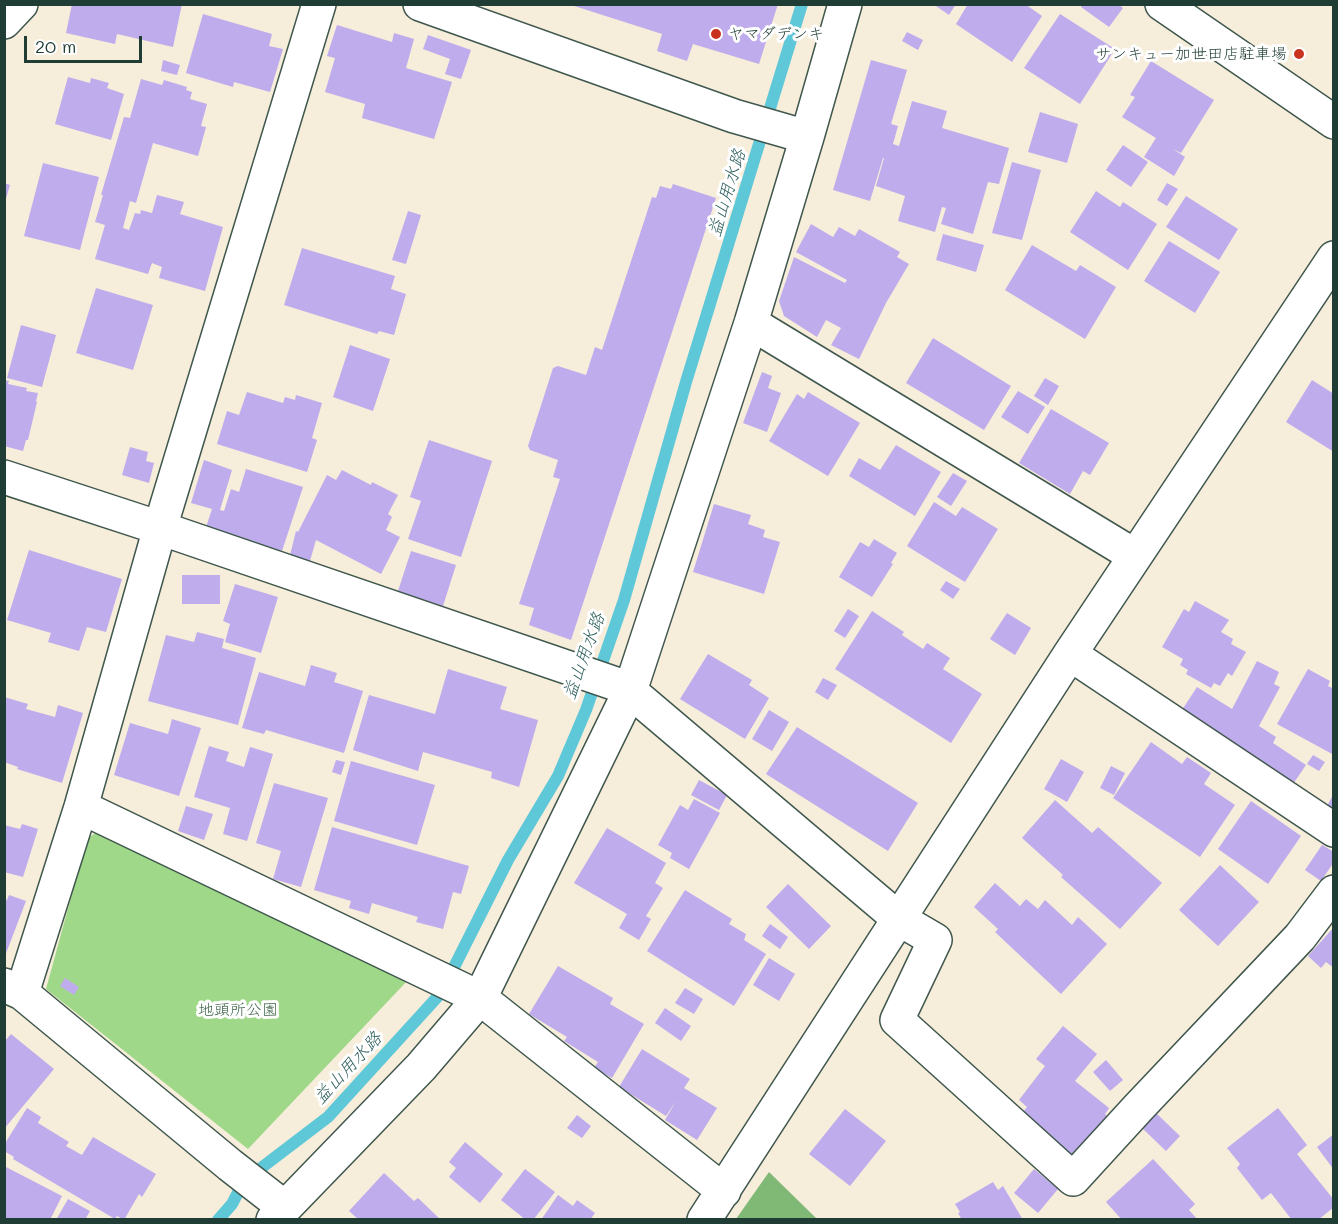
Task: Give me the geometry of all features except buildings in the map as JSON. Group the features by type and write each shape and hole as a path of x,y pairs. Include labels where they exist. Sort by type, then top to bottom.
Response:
{"street":[{"path":"4,22 21,4"},
{"path":"319,4 160,528 81,807 13,989 230,1165 274,1206 421,1067 472,993 623,688 751,323 845,4"},
{"path":"420,4 734,116 807,137"},
{"path":"1162,4 1334,122"},
{"path":"704,1220 1070,654 1334,258"},
{"path":"751,323 1135,556"},
{"path":"4,477 160,528 623,688 899,919 935,940 897,1020 1073,1179 1300,937 1334,892"},
{"path":"1070,654 1334,830"},
{"path":"81,807 472,993 724,1191"}],"green space":[{"name":"地頭所公園","path":"101,829 409,979 248,1149 46,989 87,839"},
{"path":"769,1172 817,1219 736,1219"}],"waterway":[{"name":"益山用水路","path":"218,1220 232,1204 244,1181 328,1117 441,993 508,860 558,776 586,710 624,600 686,382 802,4"}],"place":[{"name":"ヤマダデンキ","path":"716,34"},
{"name":"サンキュー加世田店駐車場","path":"1299,54"}]}
